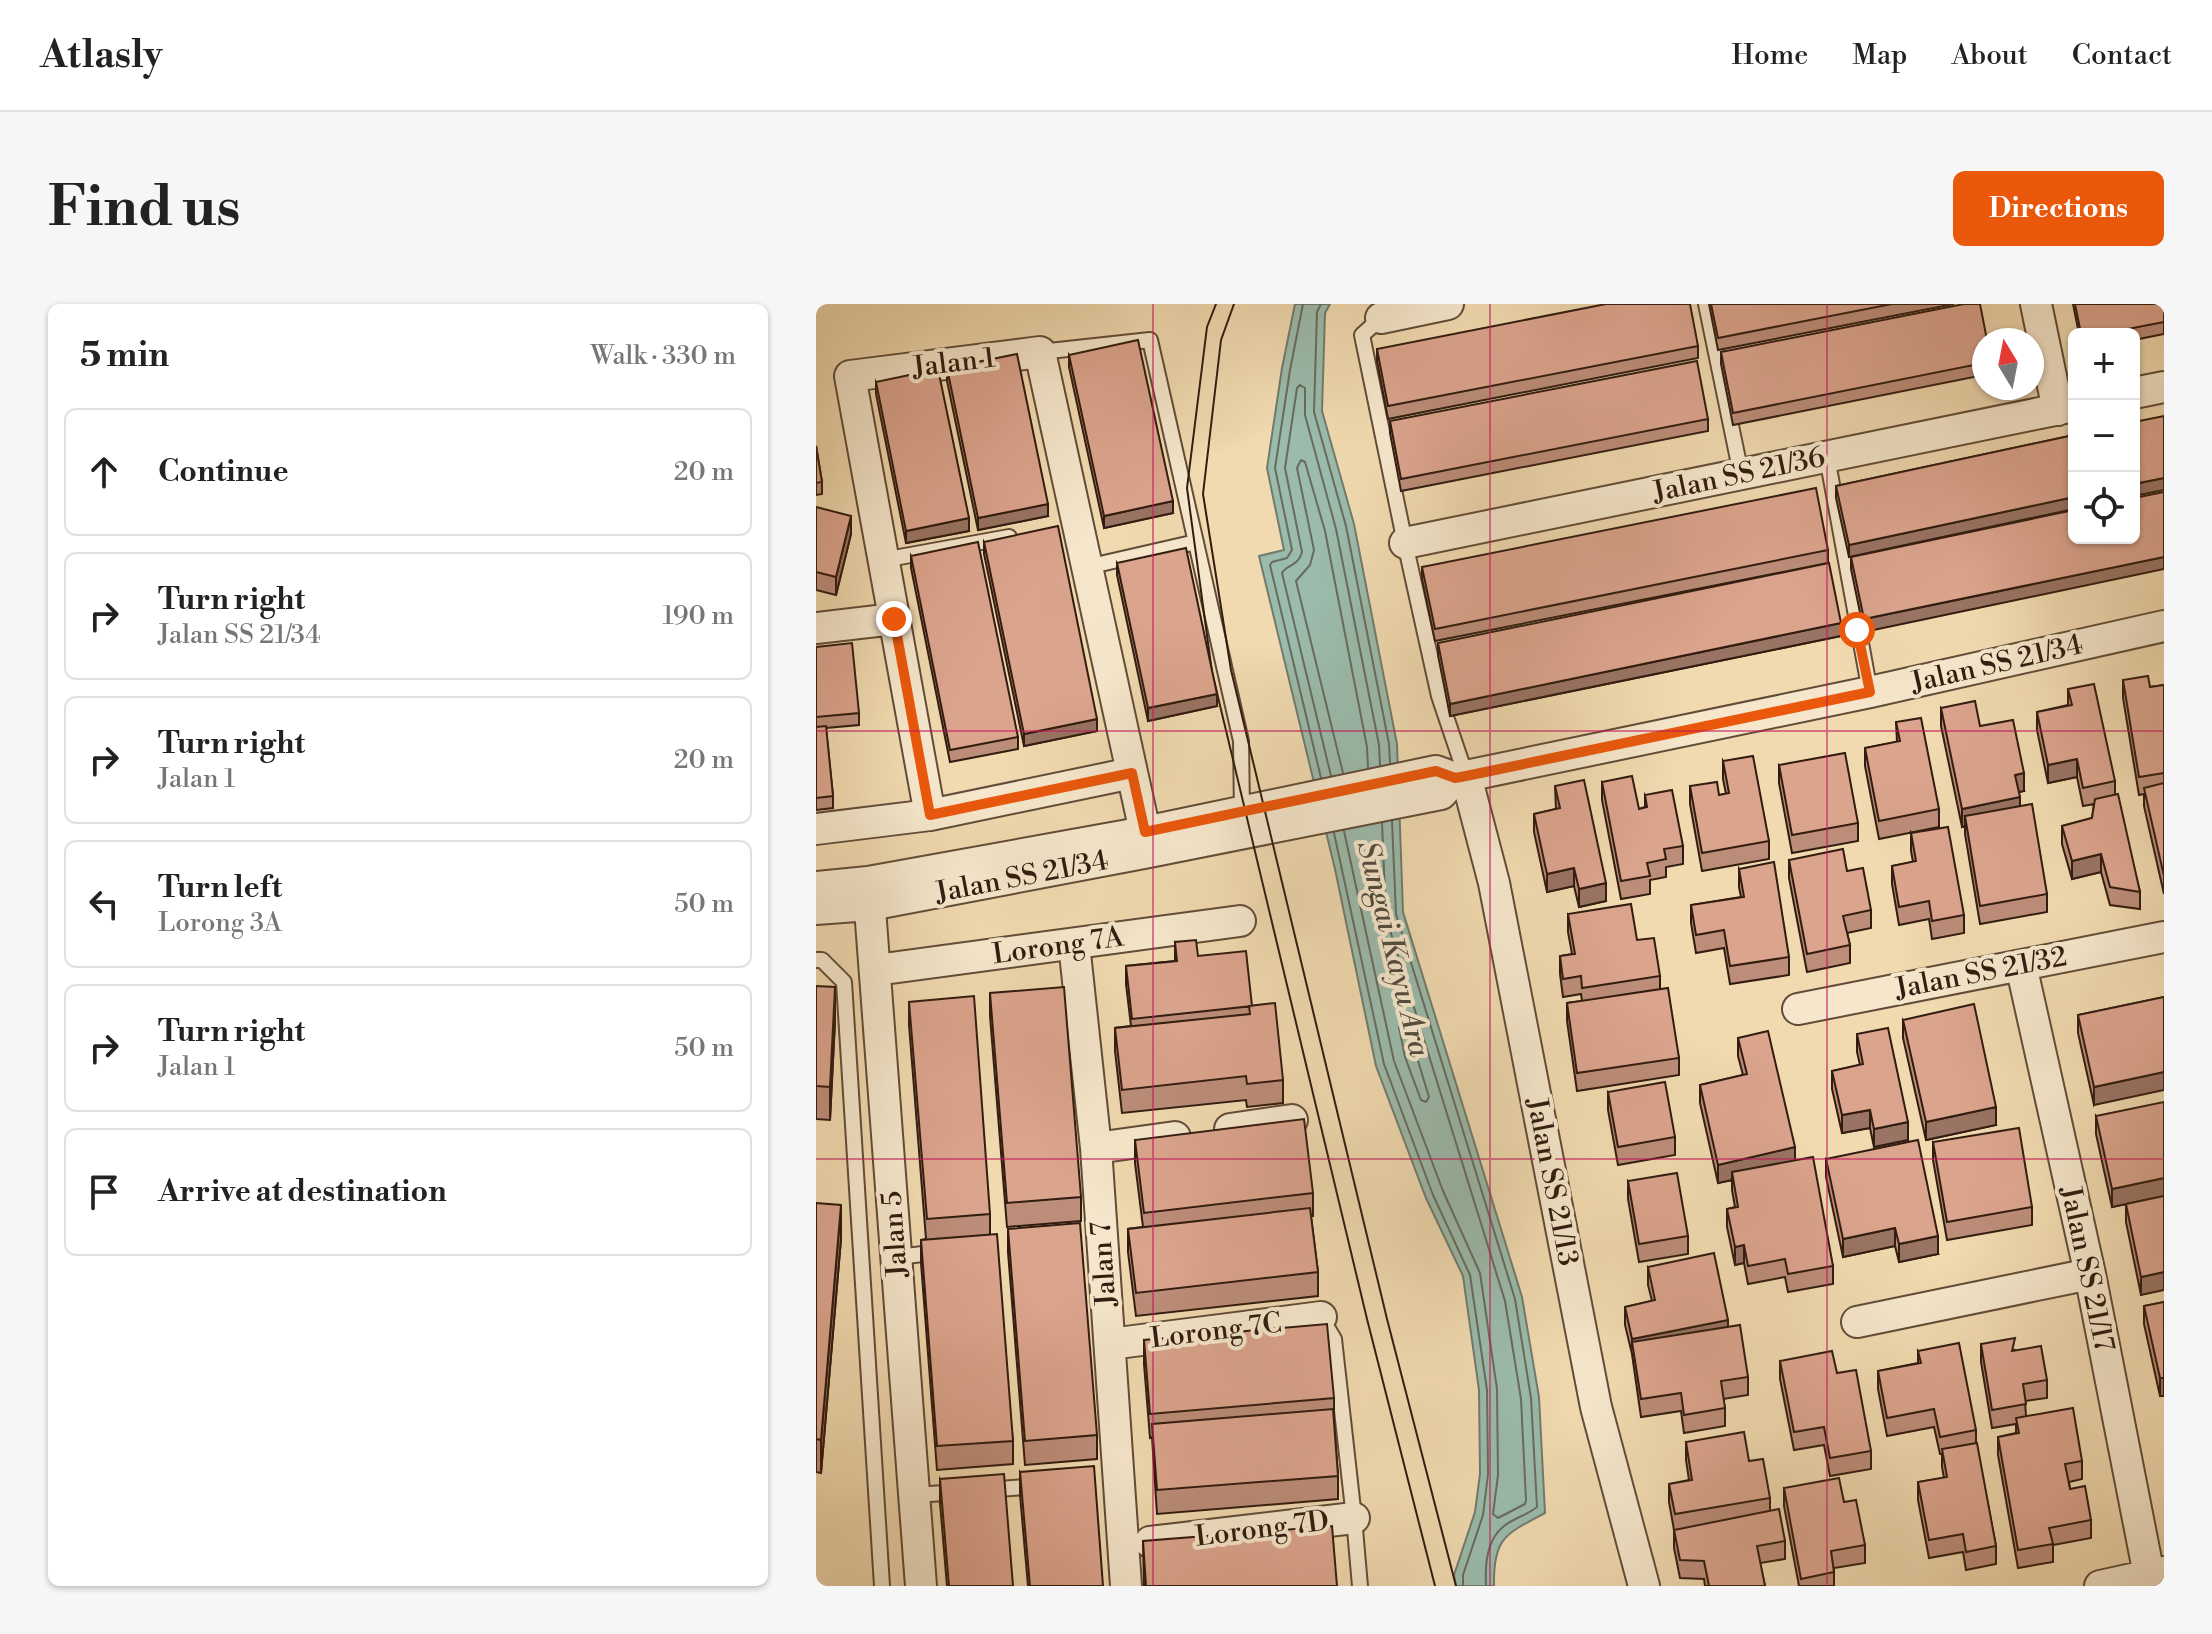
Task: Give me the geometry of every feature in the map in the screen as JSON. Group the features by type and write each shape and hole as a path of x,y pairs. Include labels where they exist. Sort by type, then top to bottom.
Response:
{"street":[{"path":"1381,318 1448,304"},
{"path":"2036,304 2066,408"},
{"path":"1040,352 1070,525 1087,567 1147,842"},
{"name":"Jalan 1","path":"930,815 850,376 1040,352"},
{"path":"2140,392 2164,387"},
{"name":"Jalan SS 21/36","path":"1405,543 2066,408"},
{"path":"816,628 894,619"},
{"name":"Jalan SS 21/34","path":"816,909 869,894 1147,842 1258,816 1449,780 1870,692 2164,626"},
{"path":"816,829 930,815 1132,773"},
{"name":"Jalan SS 21/13","path":"1449,780 1494,883 1596,1407 1644,1586"},
{"name":"Jalan SS 21/34","path":"816,887 869,894"},
{"name":"Jalan 5","path":"869,894 921,1586"},
{"name":"Lorong 7A","path":"876,970 1240,921"},
{"name":"Jalan SS 21/32","path":"1798,1009 2164,937"},
{"name":"Jalan 7","path":"1074,944 1096,1148 1094,1235 1110,1344 1111,1481 1123,1546 1126,1586"},
{"name":"Jalan SS 21/17","path":"2021,965 2156,1574"},
{"path":"1096,1148 1292,1120"},
{"path":"1857,1322 2090,1274"},
{"name":"Lorong 7C","path":"1110,1344 1321,1317"},
{"name":"Lorong 7D","path":"1123,1546 1354,1518"},
{"path":"2100,1586 2156,1574"}],"lane":[{"path":"1706,304 1741,474"},
{"path":"1381,318 1362,335 1439,696 1449,780"},
{"path":"1040,352 1150,340 1258,816"},
{"path":"1827,457 1870,692"},
{"path":"883,560 1018,535"},
{"path":"1087,567 1196,542"},
{"path":"816,960 822,960 844,982 882,1586"},
{"path":"897,1257 960,1250"},
{"path":"1321,1317 1334,1339 1360,1586"},
{"path":"915,1495 1056,1485"}],"water":[{"name":"Sungai Kayu Ara","path":"1295,304 1330,304 1325,313 1322,411 1354,524 1397,744 1403,912 1522,1297 1539,1397 1545,1513 1520,1526 1504,1539 1496,1557 1494,1586 1456,1586 1454,1575 1475,1512 1480,1474 1479,1390 1463,1276 1426,1198 1376,1066 1335,869 1259,556 1284,550 1267,468"}],"building":[{"path":"1606,304 1690,304 1698,346 1388,406 1377,349"},
{"path":"1711,304 1892,304 1718,338"},
{"path":"1964,304 1980,304 1985,328 1972,328 1972,365 1733,413 1721,352"},
{"path":"2075,304 2164,304 2164,322 2133,328 2080,328"},
{"path":"1138,340 1173,501 1104,516 1069,355"},
{"path":"1017,354 1048,504 978,518 947,368"},
{"path":"1697,361 1708,419 1401,479 1390,421"},
{"path":"938,369 969,518 906,531 876,382"},
{"path":"2164,416 2164,478 2140,483 2140,421"},
{"path":"2068,436 2068,498 1849,545 1836,486"},
{"path":"816,446 822,482 816,483"},
{"path":"1816,488 1828,550 1435,629 1422,567"},
{"path":"2164,492 2164,557 1864,619 1851,557 2068,511 2068,544 2140,544 2140,497"},
{"path":"816,507 851,516 836,577 816,572"},
{"path":"1058,526 1097,719 1024,734 984,542"},
{"path":"978,542 1018,737 950,750 911,556"},
{"path":"1186,548 1217,694 1148,708 1117,563"},
{"path":"1829,563 1841,623 1450,704 1438,643"},
{"path":"852,643 859,713 816,717 816,647"},
{"path":"2148,676 2150,687 2164,685 2164,773 2139,777 2123,680"},
{"path":"2094,684 2115,781 2083,788 2077,759 2048,765 2037,712 2072,705 2068,689"},
{"path":"1975,701 1980,726 2013,720 2024,773 2015,775 2020,797 1962,809 1941,708"},
{"path":"1921,718 1939,809 1879,821 1865,748 1900,741 1896,722"},
{"path":"826,726 833,796 816,798 816,727"},
{"path":"1845,753 1858,823 1792,835 1779,765"},
{"path":"1753,756 1769,841 1702,853 1690,786 1717,782 1719,795 1729,793 1723,761"},
{"path":"1632,776 1639,809 1647,807 1645,795 1672,790 1683,846 1664,849 1666,859 1647,863 1650,876 1621,881 1602,782"},
{"path":"1584,780 1606,883 1579,889 1574,868 1547,874 1534,814 1560,808 1555,786"},
{"path":"2164,783 2164,876 2144,788"},
{"path":"2118,794 2140,892 2110,887 2101,854 2072,861 2062,826 2092,818 2095,799"},
{"path":"2032,804 2047,894 1980,906 1965,816"},
{"path":"1948,827 1964,915 1932,921 1929,901 1899,907 1892,866 1916,861 1911,833"},
{"path":"1843,849 1847,871 1863,868 1871,910 1843,916 1850,945 1807,954 1789,860"},
{"path":"1774,862 1789,957 1730,966 1724,930 1696,935 1691,905 1744,897 1739,869"},
{"path":"1631,904 1637,940 1654,938 1660,976 1582,988 1581,976 1563,979 1560,956 1575,954 1568,914"},
{"path":"1196,940 1198,956 1246,951 1252,1006 1132,1019 1126,966 1177,961 1175,942"},
{"path":"816,986 835,987 830,1087 816,1086"},
{"path":"1064,987 1081,1197 1007,1203 990,993"},
{"path":"1668,988 1679,1058 1577,1073 1567,1003"},
{"path":"974,996 990,1214 927,1219 909,1002"},
{"path":"2164,997 2164,1072 2094,1087 2078,1015"},
{"path":"1275,1003 1283,1080 1247,1084 1246,1076 1122,1090 1115,1028 1250,1014 1249,1006"},
{"path":"1974,1004 1996,1107 1926,1122 1903,1020"},
{"path":"1888,1028 1908,1122 1874,1129 1870,1110 1842,1115 1832,1071 1863,1064 1857,1034"},
{"path":"1768,1031 1795,1147 1718,1165 1700,1085 1747,1074 1738,1038"},
{"path":"1665,1082 1675,1137 1618,1147 1608,1092"},
{"path":"2164,1102 2164,1178 2112,1189 2096,1116"},
{"path":"1304,1119 1313,1193 1144,1213 1135,1140"},
{"path":"2019,1128 2032,1207 1947,1222 1933,1142"},
{"path":"1918,1140 1938,1236 1899,1244 1895,1228 1843,1239 1826,1159"},
{"path":"1813,1157 1833,1266 1788,1274 1785,1259 1748,1266 1744,1245 1735,1247 1727,1209 1738,1207 1732,1172"},
{"path":"1677,1173 1688,1236 1639,1244 1628,1181"},
{"path":"2164,1196 2164,1272 2141,1277 2126,1204"},
{"path":"816,1203 841,1205 821,1440 816,1439"},
{"path":"1310,1208 1318,1272 1136,1293 1128,1229"},
{"path":"1080,1223 1097,1435 1025,1441 1008,1229"},
{"path":"997,1234 1013,1441 937,1446 921,1240"},
{"path":"1714,1253 1728,1320 1632,1339 1625,1307 1655,1300 1648,1267"},
{"path":"2164,1302 2164,1378 2160,1378 2144,1306"},
{"path":"1327,1324 1334,1398 1150,1414 1144,1340"},
{"path":"1740,1325 1748,1377 1721,1381 1725,1408 1684,1415 1681,1393 1641,1399 1632,1342"},
{"path":"2015,1338 2012,1351 2041,1346 2047,1380 2023,1384 2026,1404 1992,1410 1981,1344"},
{"path":"1959,1343 1976,1430 1940,1437 1934,1409 1887,1418 1878,1371 1921,1363 1918,1351"},
{"path":"1832,1351 1837,1373 1856,1370 1871,1451 1830,1458 1824,1427 1794,1432 1780,1361"},
{"path":"2073,1408 2082,1461 2065,1464 2070,1489 2085,1486 2091,1520 2049,1528 2053,1544 2018,1550 1998,1437 2019,1433 2016,1418"},
{"path":"1333,1409 1338,1476 1157,1490 1152,1424"},
{"path":"1744,1432 1749,1461 1763,1459 1770,1498 1675,1514 1669,1484 1692,1480 1686,1442"},
{"path":"1977,1443 1996,1546 1966,1552 1963,1534 1929,1540 1918,1482 1947,1477 1942,1449"},
{"path":"1094,1466 1103,1586 1030,1586 1020,1472"},
{"path":"1004,1474 1013,1586 949,1586 940,1479"},
{"path":"1839,1478 1844,1502 1856,1500 1865,1545 1831,1551 1834,1572 1801,1579 1784,1488"},
{"path":"1779,1509 1785,1541 1757,1546 1765,1586 1709,1586 1704,1561 1680,1560 1674,1530"},
{"path":"1332,1526 1337,1586 1146,1586 1143,1541"}],"tram line":[{"path":"1216,304 1207,327 1187,488 1212,672 1367,1319 1435,1586"},
{"path":"1234,304 1221,340 1203,494 1231,670 1387,1319 1456,1586"}],"route":[{"path":"894,619 930,815 1132,773 1145,832 1436,771 1455,778 1466,776 1870,692 1857,630"}]}
